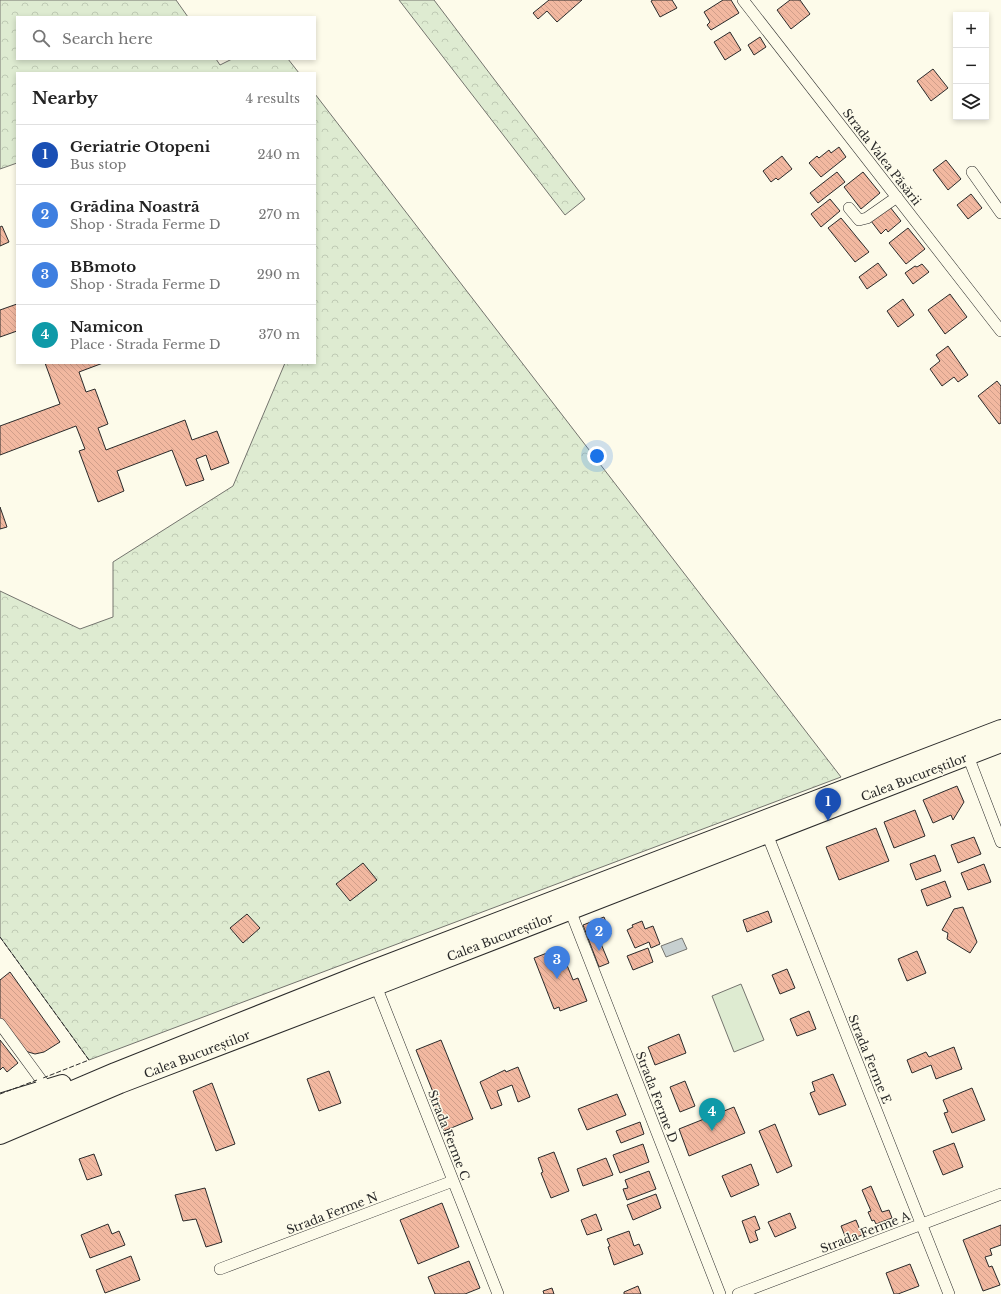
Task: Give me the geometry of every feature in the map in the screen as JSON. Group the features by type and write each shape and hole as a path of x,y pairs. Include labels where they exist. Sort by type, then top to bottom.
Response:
{"highway":[{"name":"Calea Bucureștilor","path":"0,1135 117,1078 366,972 1001,729"},
{"name":"Calea Bucureștilor","path":"0,1121 376,986 1001,743"},
{"path":"0,1103 47,1088 117,1078"},
{"path":"0,1148 81,1107 117,1078"}],"street":[{"name":"Strada Valea Păsării","path":"743,0 1001,331"},
{"path":"972,172 1001,213"},
{"path":"849,208 859,220 866,218 897,197"},
{"path":"968,756 1001,842"},
{"name":"Strada Ferme E","path":"766,834 950,1294"},
{"name":"Strada Ferme D","path":"570,910 720,1294"},
{"name":"Strada Ferme C","path":"376,986 498,1294"},
{"path":"0,1024 47,1088"},
{"name":"Strada Ferme N","path":"220,1269 453,1181"},
{"name":"Strada Ferme A","path":"738,1294 1001,1194"}],"green space":[{"path":"0,0 176,0 187,16 16,16 16,60 217,60 220,65 230,60 289,60 298,72 16,72 16,163 0,169"},
{"path":"399,0 434,0 585,199 565,215"},
{"path":"316,95 841,777 89,1060 0,937 0,591 80,629 113,617 113,562 233,486 285,364 316,364"},
{"path":"741,984 764,1040 734,1052 712,996"}],"shaded area":[{"path":"682,938 687,949 666,957 661,946"}],"building":[{"path":"549,0 582,0 557,22 547,11 538,19 533,13"},
{"path":"672,0 677,8 660,17 651,1"},
{"path":"723,0 731,0 739,13 711,30 707,25 710,22 704,12"},
{"path":"790,0 800,0 810,14 791,29 777,10"},
{"path":"730,32 741,50 725,60 714,42"},
{"path":"760,37 766,47 754,55 748,45"},
{"path":"933,69 948,88 931,101 917,81"},
{"path":"839,147 846,157 821,177 809,163 817,156 819,158 829,150 831,153"},
{"path":"782,156 792,169 778,180 776,178 771,182 763,171"},
{"path":"946,160 961,179 948,190 933,170"},
{"path":"837,172 845,182 818,203 810,193"},
{"path":"863,172 880,193 861,209 844,187"},
{"path":"971,194 982,208 968,219 957,205"},
{"path":"830,199 840,211 821,227 811,214"},
{"path":"890,207 901,221 888,232 886,229 881,234 871,221"},
{"path":"841,218 869,252 855,262 828,228"},
{"path":"2,226 9,242 0,246 0,227"},
{"path":"908,228 925,249 906,264 889,243"},
{"path":"878,263 887,275 867,289 859,277"},
{"path":"922,264 929,272 913,284 905,273 915,266 917,267"},
{"path":"950,294 967,317 945,334 928,310"},
{"path":"903,299 914,315 898,327 887,311"},
{"path":"16,304 16,331 0,337 0,310"},
{"path":"948,346 968,375 958,382 954,377 942,386 930,369 940,361 936,355"},
{"path":"45,364 100,364 79,372 86,392 95,389 108,424 98,428 106,450 185,420 192,440 217,431 229,463 211,470 206,455 196,459 204,480 186,486 172,450 117,471 124,491 98,502 79,451 85,449 76,426 0,455 0,426 60,404"},
{"path":"997,381 1001,386 1001,423 999,424 978,396"},
{"path":"0,507 7,527 0,529"},
{"path":"957,786 964,802 953,820 951,815 933,823 923,800"},
{"path":"915,810 925,836 894,848 884,822"},
{"path":"876,828 889,861 839,880 826,847"},
{"path":"974,837 981,854 958,863 951,845"},
{"path":"935,855 941,871 916,880 910,864"},
{"path":"363,863 377,880 350,901 336,884"},
{"path":"984,864 991,882 968,890 961,873"},
{"path":"945,881 951,897 927,906 921,890"},
{"path":"963,907 977,942 970,953 947,939 948,933 942,930 954,909"},
{"path":"768,911 772,922 747,932 743,920"},
{"path":"247,914 260,928 243,943 230,928"},
{"path":"604,917 611,934 599,939 609,963 599,967 583,925"},
{"path":"642,921 645,929 653,926 660,944 651,948 649,942 635,948 627,930 633,927 632,925"},
{"path":"560,948 573,980 578,978 587,1001 560,1011 559,1007 554,1009 534,958"},
{"path":"648,948 653,962 633,970 627,956"},
{"path":"917,951 926,973 907,981 898,959"},
{"path":"787,969 795,988 780,994 772,975"},
{"path":"10,972 60,1042 44,1052 35,1054 25,1051 0,1020 0,980"},
{"path":"809,1011 816,1029 797,1036 790,1019"},
{"path":"679,1034 686,1053 655,1065 648,1047"},
{"path":"0,1040 18,1063 7,1072 3,1067 0,1070"},
{"path":"441,1040 473,1119 444,1131 430,1099 435,1097 416,1050"},
{"path":"954,1047 962,1069 936,1079 931,1065 912,1073 907,1060 926,1052 929,1057"},
{"path":"518,1067 530,1097 518,1102 512,1085 497,1091 502,1105 491,1109 480,1082 505,1070 506,1072"},
{"path":"329,1071 341,1103 319,1111 307,1079"},
{"path":"833,1074 846,1105 819,1115 810,1093 815,1091 812,1082"},
{"path":"685,1081 695,1106 680,1112 670,1087"},
{"path":"212,1083 235,1144 216,1151 193,1091"},
{"path":"972,1088 985,1120 952,1133 944,1113 948,1112 943,1100"},
{"path":"617,1094 626,1115 587,1130 578,1109"},
{"path":"734,1107 745,1133 689,1156 679,1129"},
{"path":"640,1122 644,1134 621,1143 616,1131"},
{"path":"775,1124 792,1166 777,1173 759,1131"},
{"path":"954,1143 963,1167 943,1175 933,1151"},
{"path":"643,1144 649,1162 620,1173 613,1155"},
{"path":"554,1152 569,1191 551,1198 541,1173 543,1172 538,1158"},
{"path":"94,1154 102,1175 87,1180 79,1159"},
{"path":"606,1158 613,1175 583,1186 577,1169"},
{"path":"751,1164 759,1185 731,1197 722,1176"},
{"path":"649,1171 656,1189 627,1200 623,1189 628,1188 625,1180"},
{"path":"871,1186 882,1212 889,1210 892,1218 876,1224 874,1220 872,1221 868,1212 871,1211 862,1190"},
{"path":"205,1188 222,1242 206,1247 196,1219 183,1221 175,1195"},
{"path":"656,1194 661,1208 633,1220 627,1205"},
{"path":"442,1203 459,1247 418,1264 400,1220"},
{"path":"790,1213 796,1228 775,1237 768,1222"},
{"path":"596,1214 602,1230 587,1235 581,1220"},
{"path":"755,1216 760,1229 755,1231 758,1240 750,1243 742,1221"},
{"path":"856,1220 862,1235 847,1241 841,1226"},
{"path":"108,1224 112,1234 119,1231 125,1245 90,1258 81,1235"},
{"path":"1001,1225 1001,1245 990,1249 992,1255 985,1257 989,1267 992,1266 1000,1285 983,1291 963,1240"},
{"path":"629,1231 634,1246 639,1244 643,1254 614,1265 607,1239"},
{"path":"131,1256 140,1280 105,1293 96,1270"},
{"path":"469,1261 480,1288 465,1294 435,1294 428,1277"},
{"path":"910,1264 919,1286 898,1294 894,1294 886,1273"},
{"path":"638,1286 641,1294 624,1294 624,1292"},
{"path":"552,1288 554,1294 544,1294 543,1291"}],"fence":[{"path":"0,937 89,1060 43,1078"},
{"path":"0,1094 37,1080"}],"place":[{"name":"Geriatrie Otopeni","path":"828,821"},
{"name":"Grădina Noastră","path":"599,951"},
{"name":"BBmoto","path":"557,979"},
{"name":"Namicon","path":"712,1131"}]}
